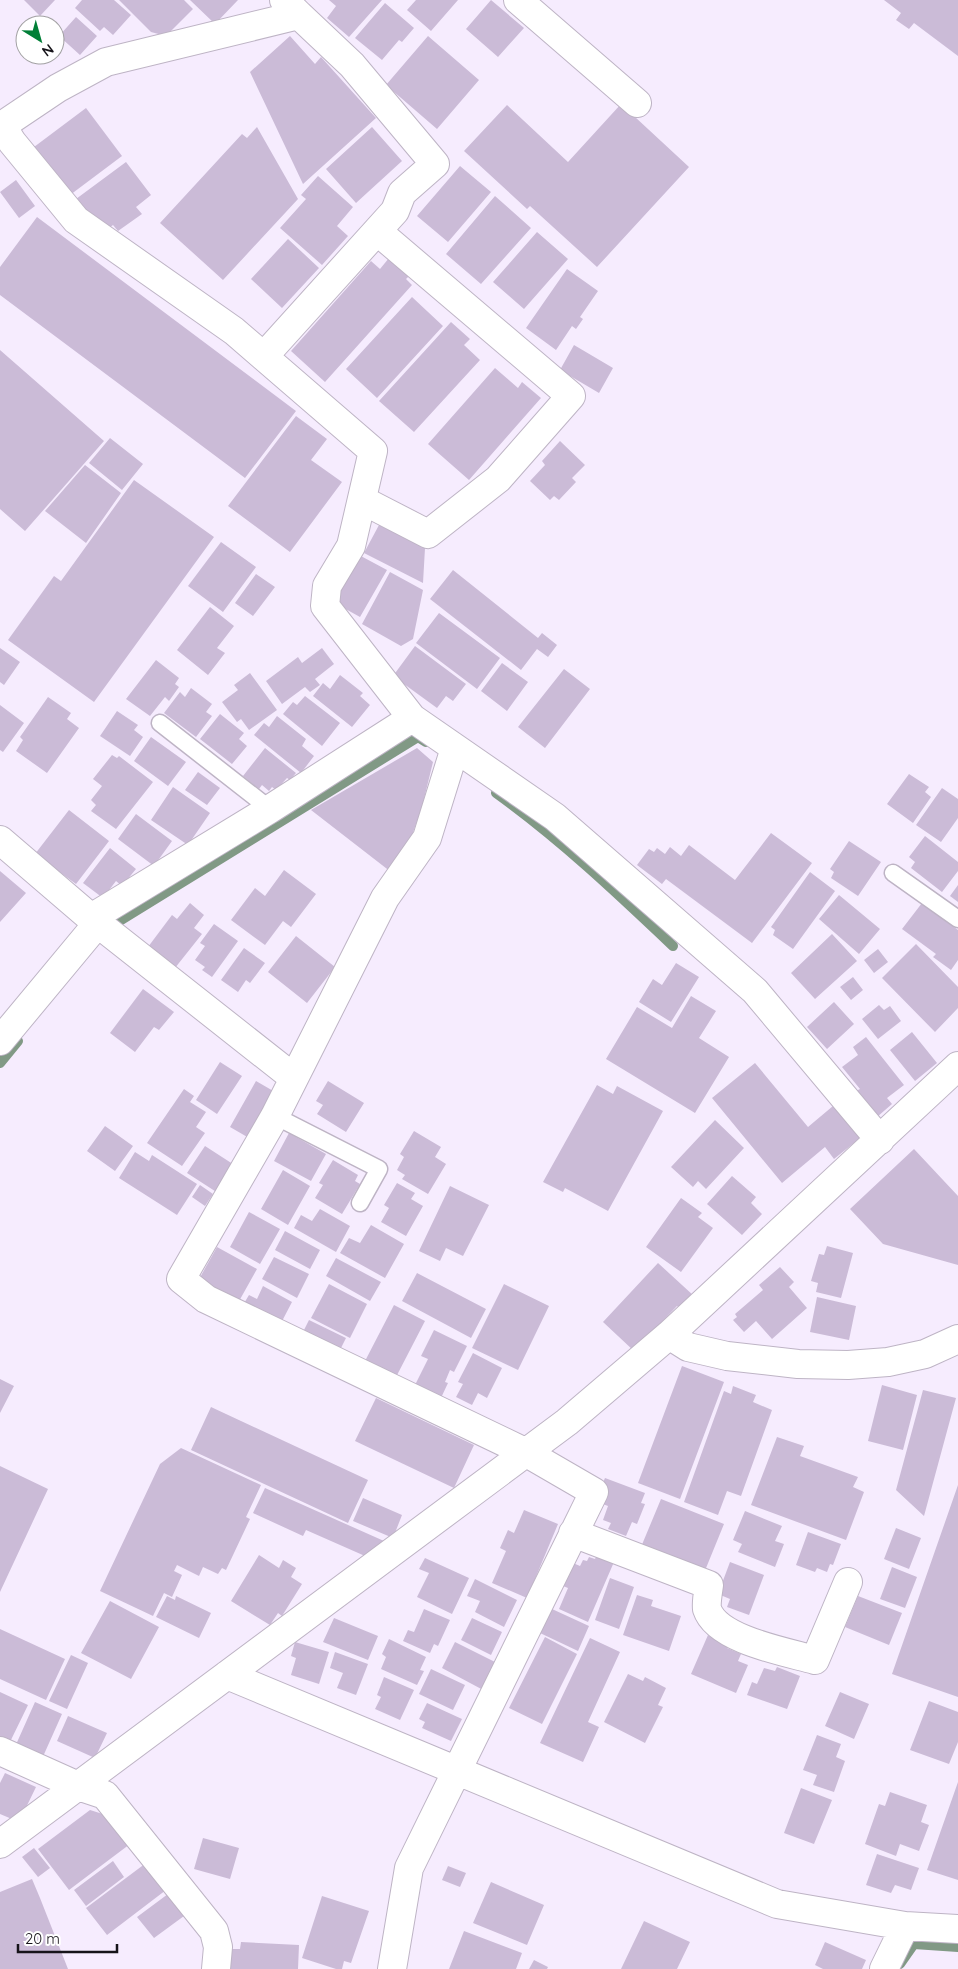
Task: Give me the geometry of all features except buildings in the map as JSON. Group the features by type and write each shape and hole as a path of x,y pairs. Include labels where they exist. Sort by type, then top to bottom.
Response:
{"street":[{"path":"518,0 637,102"},
{"path":"264,356 395,211 402,193 435,164 352,65 292,8 106,62 58,88 1,126 76,220 234,331 373,451 351,546 327,586 325,606 412,718 452,755 555,817 755,991 880,1140"},
{"path":"362,500 428,534 498,479 571,396 377,231"},
{"path":"0,1042 95,920 412,718"},
{"path":"392,1969 409,1868 594,1492 525,1452 206,1299 181,1279 275,1116 385,898 427,838 452,755"},
{"path":"0,840 95,920 294,1078"},
{"path":"0,1844 567,1422 669,1335 958,1066"},
{"path":"669,1335 688,1347 727,1356 798,1364 848,1365 888,1362 925,1354 958,1339"},
{"path":"573,1533 709,1585 707,1609 718,1625 745,1640 815,1660 848,1582"},
{"path":"227,1675 777,1904 905,1926 958,1928"},
{"path":"0,1751 78,1786 105,1795 214,1931 218,1947 216,1969"},
{"path":"884,1969 905,1926"}],"lane":[{"path":"160,723 270,809"},
{"path":"893,873 958,919"},
{"path":"275,1116 379,1169 360,1203"}],"waterway":[{"path":"108,931 113,925 418,737 426,742"},
{"path":"496,793 565,847 673,946"},
{"path":"0,1063 18,1041"},
{"path":"900,1964 914,1944 958,1947"}]}
